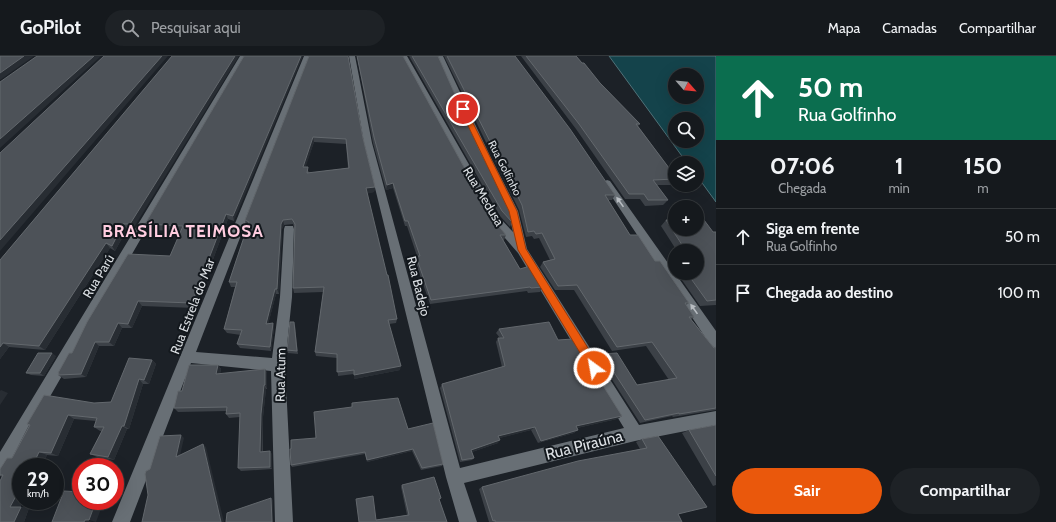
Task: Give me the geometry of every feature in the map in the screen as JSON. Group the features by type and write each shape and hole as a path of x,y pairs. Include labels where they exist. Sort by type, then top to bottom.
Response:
{"street":[{"name":"Rua Parú","path":"0,467 243,56"},
{"name":"Rua Estrela do Mar","path":"121,522 307,56"},
{"name":"Rua Badejo","path":"352,56 368,144 454,477 468,522"},
{"name":"Rua Medusa","path":"404,56 495,219 522,250 635,433"},
{"name":"Rua Golfinho","path":"440,56 485,156 513,211 522,250"},
{"path":"599,172 716,342"},
{"name":"Rua Atum","path":"284,522 278,365 286,297 290,229"},
{"path":"188,357 278,365"},
{"name":"Rua Piraúna","path":"454,477 635,433 716,418"}],"water":[{"path":"609,56 716,56 716,202 704,186 704,156 682,156 676,148 704,148 704,112 668,112 668,137"}],"building":[{"path":"0,56 24,56 0,73"},
{"path":"37,56 94,56 0,139 0,82"},
{"path":"104,56 162,56 0,240 0,153"},
{"path":"172,56 235,56 130,224 123,224 112,246 106,243 39,346 3,343 0,347 0,260"},
{"path":"244,56 301,56 233,216 226,214 192,303 138,301 128,324 118,323 109,342 95,342 81,374 58,375 69,353 72,353 87,322 128,254 170,256 183,226 145,224"},
{"path":"309,56 348,56 363,138 375,187 366,188 388,275 397,319 388,320 401,366 354,375 354,370 337,372 337,354 315,352 324,287 293,288 295,224 292,219 283,220 281,224 277,289 275,289 266,324 273,323 270,347 237,344 242,330 224,329 237,282 229,282 249,222 245,220","holes":["313,137 346,139 349,168 307,173 308,167 303,167"]},
{"path":"357,56 403,56 492,218 506,235 500,235 520,269 530,266 543,287 530,287 431,300 416,256 420,256 408,221 405,221 393,183 387,185 374,137"},
{"path":"412,56 438,56 480,151 509,206 512,222 502,211"},
{"path":"447,56 515,56 570,129 615,195 605,195 630,235 638,235 655,261 660,261 668,273 668,280 673,280 689,303 685,303 694,317 689,317 714,348 716,347 716,408 679,413 645,420 602,354 617,353 637,385 677,378 652,342 617,347 577,285 558,286 543,262 555,259 542,233 536,234 534,231 528,232 522,205"},
{"path":"526,56 576,56 582,63 584,63 600,83 640,124 636,124 668,167 668,179 653,180 668,200 648,200 644,194 629,194 579,124"},
{"path":"704,220 713,232 716,232 716,300 707,301 692,280 704,280 704,244 681,244 676,236 704,236"},
{"path":"290,322 294,322 297,351 287,350"},
{"path":"549,322 558,340 573,339 581,355 584,355 622,416 576,426 578,430 541,441 535,427 498,436 500,440 471,450 474,458 462,460 442,384 505,366 498,338 504,338 499,329"},
{"path":"38,353 52,353 40,373 26,373"},
{"path":"129,358 152,360 144,380 139,379 124,426 122,426 108,457 90,454 104,427 94,427 97,418 68,415 51,453 39,452 36,458 12,458 30,425 27,424 44,395 94,403 111,402"},
{"path":"189,365 218,365 216,374 265,369 265,385 261,414 260,452 270,451 270,467 238,468 240,413 226,414 227,407 174,408 178,391 182,391"},
{"path":"398,398 408,429 433,423 443,464 422,468 413,449 367,460 365,452 291,465 291,440 316,438 314,412 352,407 352,403"},
{"path":"716,425 716,476 689,430"},
{"path":"181,435 176,457 203,444 221,522 142,522 148,495 145,474 146,471 150,469 160,436"},
{"path":"658,436 707,507 678,514 682,522 493,521 482,487 578,461 647,448 642,439"},
{"path":"7,458 12,458 12,503 10,507 12,507 12,510 20,510 14,522 0,522 0,481 3,475 0,475 0,469"},
{"path":"434,477 441,498 439,499 447,522 359,522 356,499 373,496 376,520 409,515 402,485"},
{"path":"64,491 72,491 72,510 93,510 89,520 85,520 84,522 52,522 57,510 64,510"},
{"path":"271,498 272,522 226,522 227,513"}],"district":[{"name":"BRASÍLIA TEIMOSA","path":"183,231"}],"route":[{"path":"463,109 513,211 522,250 594,368"}]}
